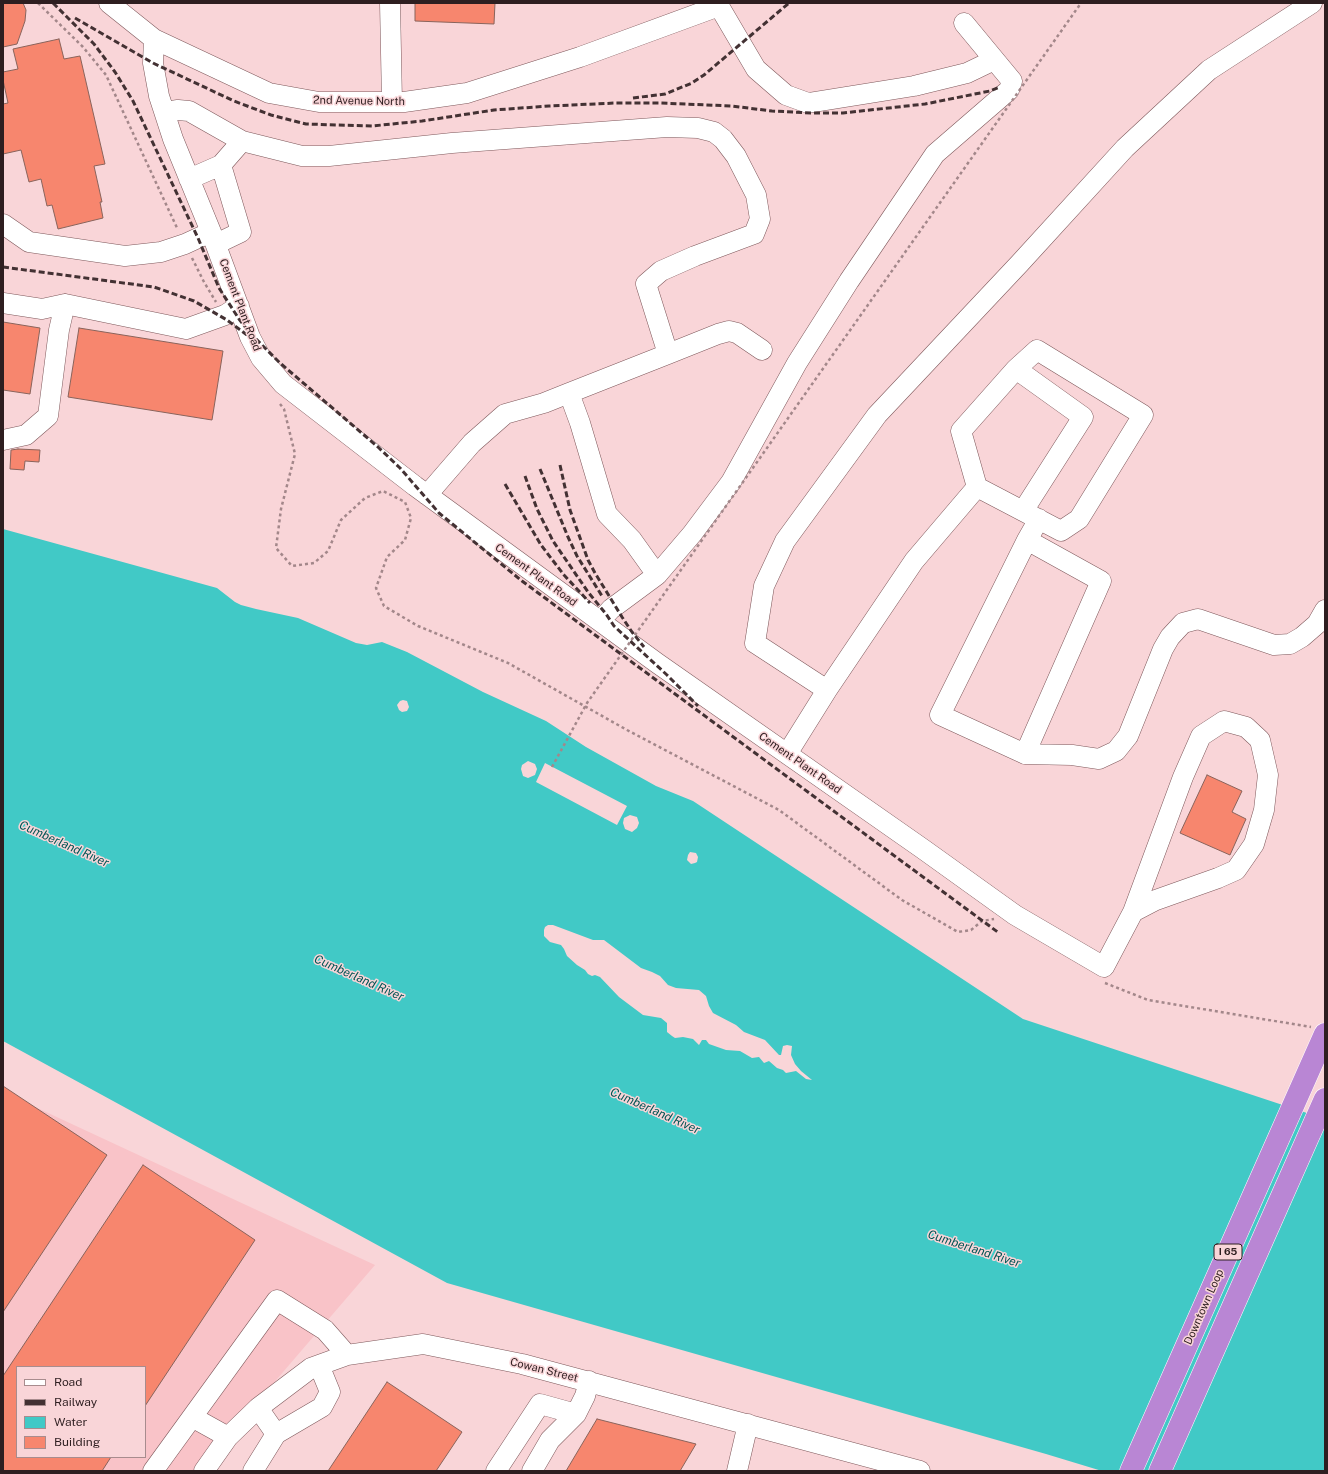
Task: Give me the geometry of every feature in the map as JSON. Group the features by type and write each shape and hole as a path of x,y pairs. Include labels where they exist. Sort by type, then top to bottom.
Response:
{"highway":[{"name":"Downtown Loop","path":"1132,1471 1325,1034"},
{"name":"I 65","path":"1160,1471 1325,1099"}],"street":[{"name":"2nd Avenue North","path":"109,3 154,39 269,93 319,102 404,102 467,93 580,57 719,6 756,69 786,95 808,103 914,86 967,74 994,60"},
{"path":"390,3 392,102"},
{"path":"827,690 755,642 764,586 785,541 877,415 1020,263 1125,148 1209,70 1312,3"},
{"path":"600,621 612,609 657,575 692,534 731,482 797,362 935,154 1008,90 1012,81 964,23"},
{"name":"Cement Plant Road","path":"154,39 153,63 159,96 173,139 214,238 250,337 261,358 283,384 427,495 657,663 1016,915 1104,966 1133,912"},
{"path":"165,112 178,110 189,111 242,141 302,156 329,156 452,143 667,127 698,128 714,132 723,139 736,156 756,195 760,219 754,234 695,256 661,271 646,284 668,354"},
{"path":"189,179 221,165 242,141"},
{"path":"3,224 29,242 125,256 161,252 185,244 241,232 221,165"},
{"path":"3,303 42,309 65,304 186,329 225,315 239,306"},
{"path":"3,440 26,435 48,416 59,330 65,304"},
{"path":"427,495 472,443 505,414 544,403 718,334 729,332 737,333 762,350"},
{"path":"1036,350 1143,415 1080,520 1061,531 977,487 961,431 1016,369 1036,350"},
{"path":"1016,369 1083,417 1031,515 1027,540 940,715 1025,754 1072,755 1099,759 1116,751 1128,736 1163,649 1170,637 1183,623 1198,619 1274,645 1290,644 1302,638 1317,624 1325,610"},
{"path":"569,393 580,423 607,514 632,540 657,575"},
{"path":"787,754 827,690 914,561 977,487"},
{"path":"1025,754 1101,581 1027,540"},
{"path":"1224,721 1246,727 1260,740 1268,775 1264,810 1254,844 1236,870 1156,900 1133,912 1183,777 1201,736 1224,721"},
{"path":"153,1471 277,1300 325,1330 347,1355"},
{"name":"Cowan Street","path":"204,1471 228,1436 258,1408 311,1368 347,1355 423,1344 522,1364 589,1381 748,1424 897,1468 920,1471"},
{"path":"253,1471 276,1434 322,1407 330,1392 318,1365"},
{"path":"532,1471 550,1440 576,1414 585,1396 589,1381"},
{"path":"496,1471 540,1404 576,1414"},
{"path":"258,1408 276,1434"},
{"path":"192,1417 228,1436"},
{"path":"737,1471 748,1424"}],"path":[{"path":"552,767 586,704 1081,3"}],"shaded area":[{"path":"3,1092 375,1265 198,1471 3,1471"}],"water":[{"name":"Cumberland River","path":"3,529 217,588 241,605 298,618 356,643 367,645 382,642 407,652 483,692 546,721 586,747 656,786 693,801 1023,1019 1325,1119 1325,1471 1102,1471 447,1283 3,1041","holes":["400,701 407,701 409,707 407,711 402,712 399,710 397,705","528,761 535,764 537,769 535,775 528,778 523,776 521,769 522,765","545,763 627,806 617,825 536,782","630,815 637,817 639,823 637,828 632,832 625,829 623,823 624,818","690,852 696,853 698,857 697,862 691,864 687,860","548,925 553,925 593,940 604,940 641,968 660,976 668,985 676,988 699,990 706,996 713,1013 736,1025 744,1032 765,1040 779,1055 781,1055 783,1046 792,1046 791,1055 795,1064 812,1080 806,1079 796,1071 786,1073 769,1061 764,1063 759,1057 752,1058 740,1051 726,1050 709,1044 706,1040 702,1040 699,1045 693,1039 683,1037 675,1038 667,1032 667,1023 661,1018 643,1015 619,997 600,977 588,974 567,956 561,945 550,942 544,936 544,930"]}],"building":[{"path":"3,3 23,3 26,10 25,21 17,44 3,47"},
{"path":"415,3 495,3 494,24 415,21"},
{"path":"59,39 64,59 80,56 105,164 94,166 102,202 100,202 103,218 58,229 52,205 47,206 41,179 29,182 21,150 3,154 3,104 8,103 3,80 3,72 18,69 13,49"},
{"path":"3,322 40,328 30,394 3,390"},
{"path":"79,328 223,351 212,420 68,397"},
{"path":"11,450 40,450 39,462 25,461 24,470 10,469"},
{"path":"1207,775 1242,791 1232,812 1246,819 1230,855 1180,833"},
{"path":"3,1086 107,1155 3,1312"},
{"path":"143,1165 255,1240 146,1404 146,1366 16,1366 16,1458 110,1458 102,1471 3,1471 3,1376"},
{"path":"387,1382 462,1432 436,1471 328,1471"},
{"path":"597,1419 696,1444 680,1471 566,1471"}],"railway":[{"path":"53,3 94,44 115,72 133,101 198,238 219,288 249,332 280,363 378,447 400,468 439,513 522,581 999,933"},
{"path":"633,98 665,94 692,83 704,75 789,3"},
{"path":"75,18 153,63 234,101 271,115 306,124 372,126 422,121 494,110 616,103 732,106 772,111 843,113 925,104 990,91 1000,87"},
{"path":"3,267 154,287 194,301 227,320 247,335"},
{"path":"560,465 570,510 588,560 622,617 644,647"},
{"path":"540,469 577,556 602,596"},
{"path":"525,476 537,509 553,541 588,592 614,626 698,706"},
{"path":"505,484 541,545 564,575 590,603"}]}
